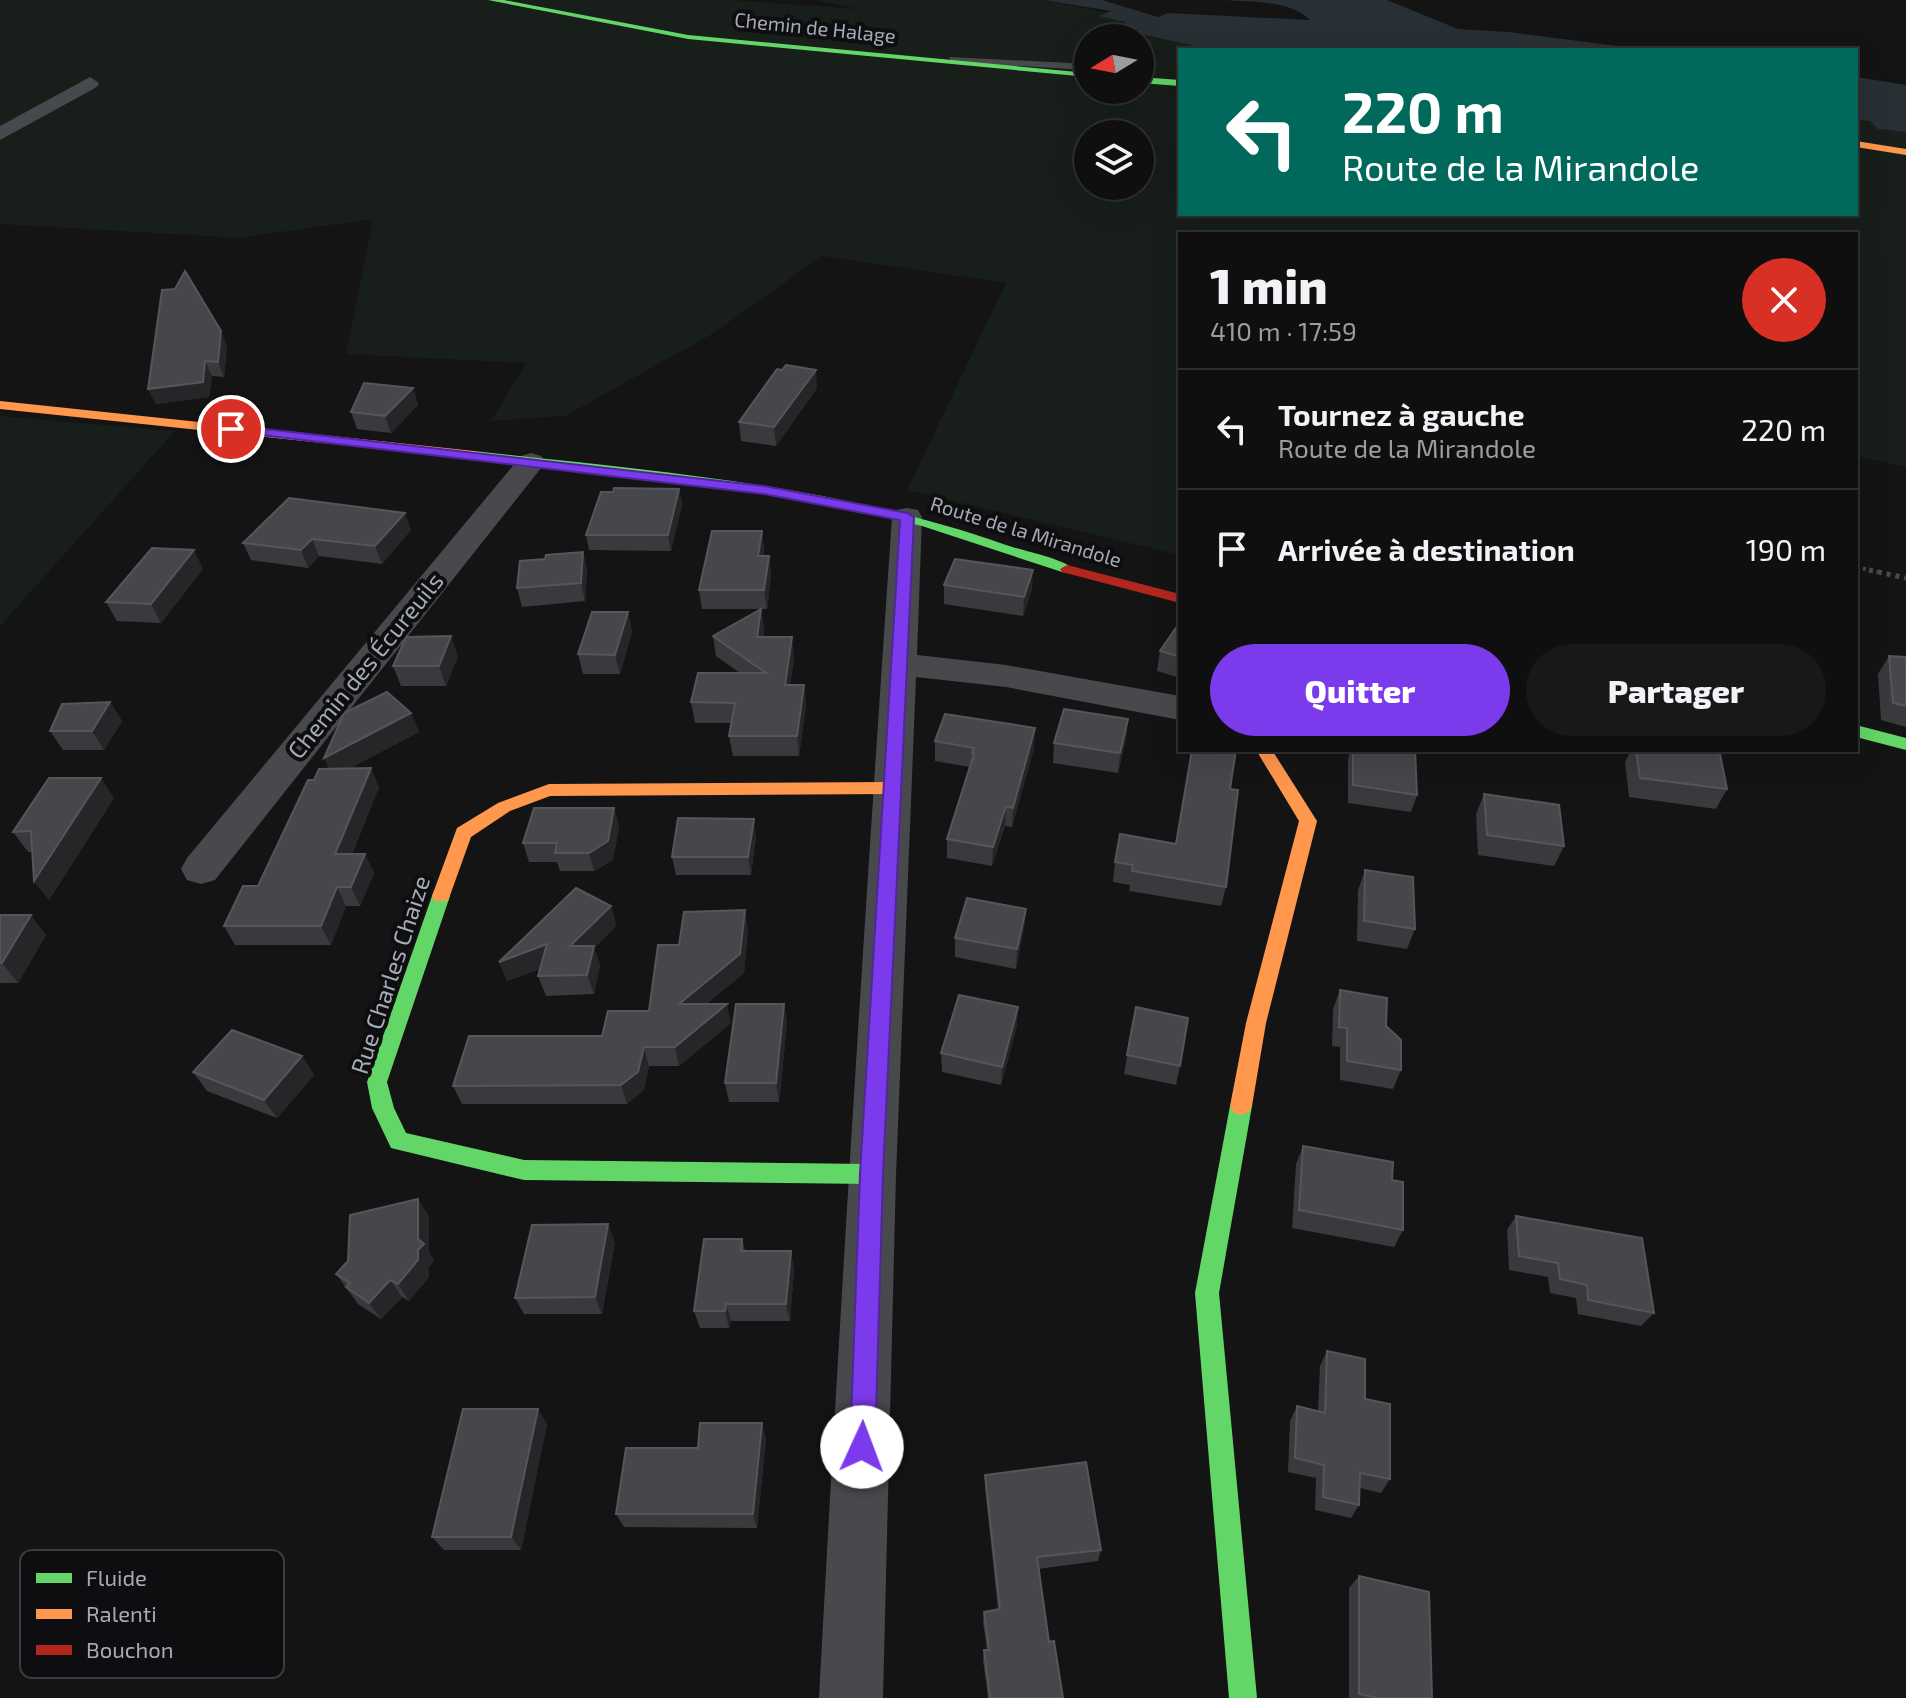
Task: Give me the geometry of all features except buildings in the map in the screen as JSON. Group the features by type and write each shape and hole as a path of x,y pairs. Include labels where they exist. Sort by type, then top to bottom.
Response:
{"street":[{"name":"Chemin de Halage","path":"492,0 688,37 1074,74"},
{"path":"1154,81 1178,83"},
{"path":"0,134 90,83"},
{"path":"1858,144 1906,152"},
{"name":"Route de la Mirandole","path":"0,405 764,490 907,517 1021,557 1178,598"},
{"name":"Chemin des Écureuils","path":"201,869 531,462"},
{"path":"851,1698 871,1174 907,517"},
{"path":"897,664 1006,676 1178,708"},
{"path":"1858,732 1906,744"},
{"path":"1243,1698 1207,1293 1256,1023 1308,821 1265,752"},
{"name":"Rue Charles Chaize","path":"871,1174 524,1170 399,1141 383,1108 377,1082 463,833 486,816 519,799 549,790 892,788"}],"lane":[{"path":"919,61 967,58 1074,66"}],"path":[{"path":"1858,567 1906,578"}],"shaded area":[{"path":"0,0 732,0 859,9 815,0 1044,0 1286,48 1178,48 1178,216 1858,216 1858,120 1870,121 1879,129 1906,132 1906,467 1858,456 1858,232 1178,232 1178,555 907,490 1006,283 822,256 712,334 565,416 491,421 526,363 346,354 373,219 239,238 0,224"},
{"path":"1044,0 1102,0 1158,17 1168,13 1310,20 1302,13 1281,5 1224,0 1387,0 1458,29 1508,32 1632,48 1196,46 1154,37 1154,24 1125,24 1099,16 1111,11"},
{"path":"1858,77 1906,85 1906,132 1878,129 1870,121 1858,120"},
{"path":"0,416 175,431 0,626"}],"traffic: fast":[{"path":"492,0 688,37 1074,74"},
{"path":"1154,81 1178,83"},
{"path":"474,455 745,486 853,505 906,517 1067,569"},
{"path":"1858,732 1906,744"},
{"path":"441,896 377,1082 383,1108 399,1141 524,1170 871,1174"},
{"path":"1241,1106 1207,1293 1243,1698"}],"traffic: slow":[{"path":"1858,144 1906,152"},
{"path":"0,405 474,455"},
{"path":"1241,1106 1256,1023 1308,821 1265,752"},
{"path":"441,896 463,833 504,807 549,790 892,788"}],"traffic: jam":[{"path":"1067,569 1178,598"}],"route":[{"path":"231,429 764,490 907,517 871,1174 862,1447"}]}
